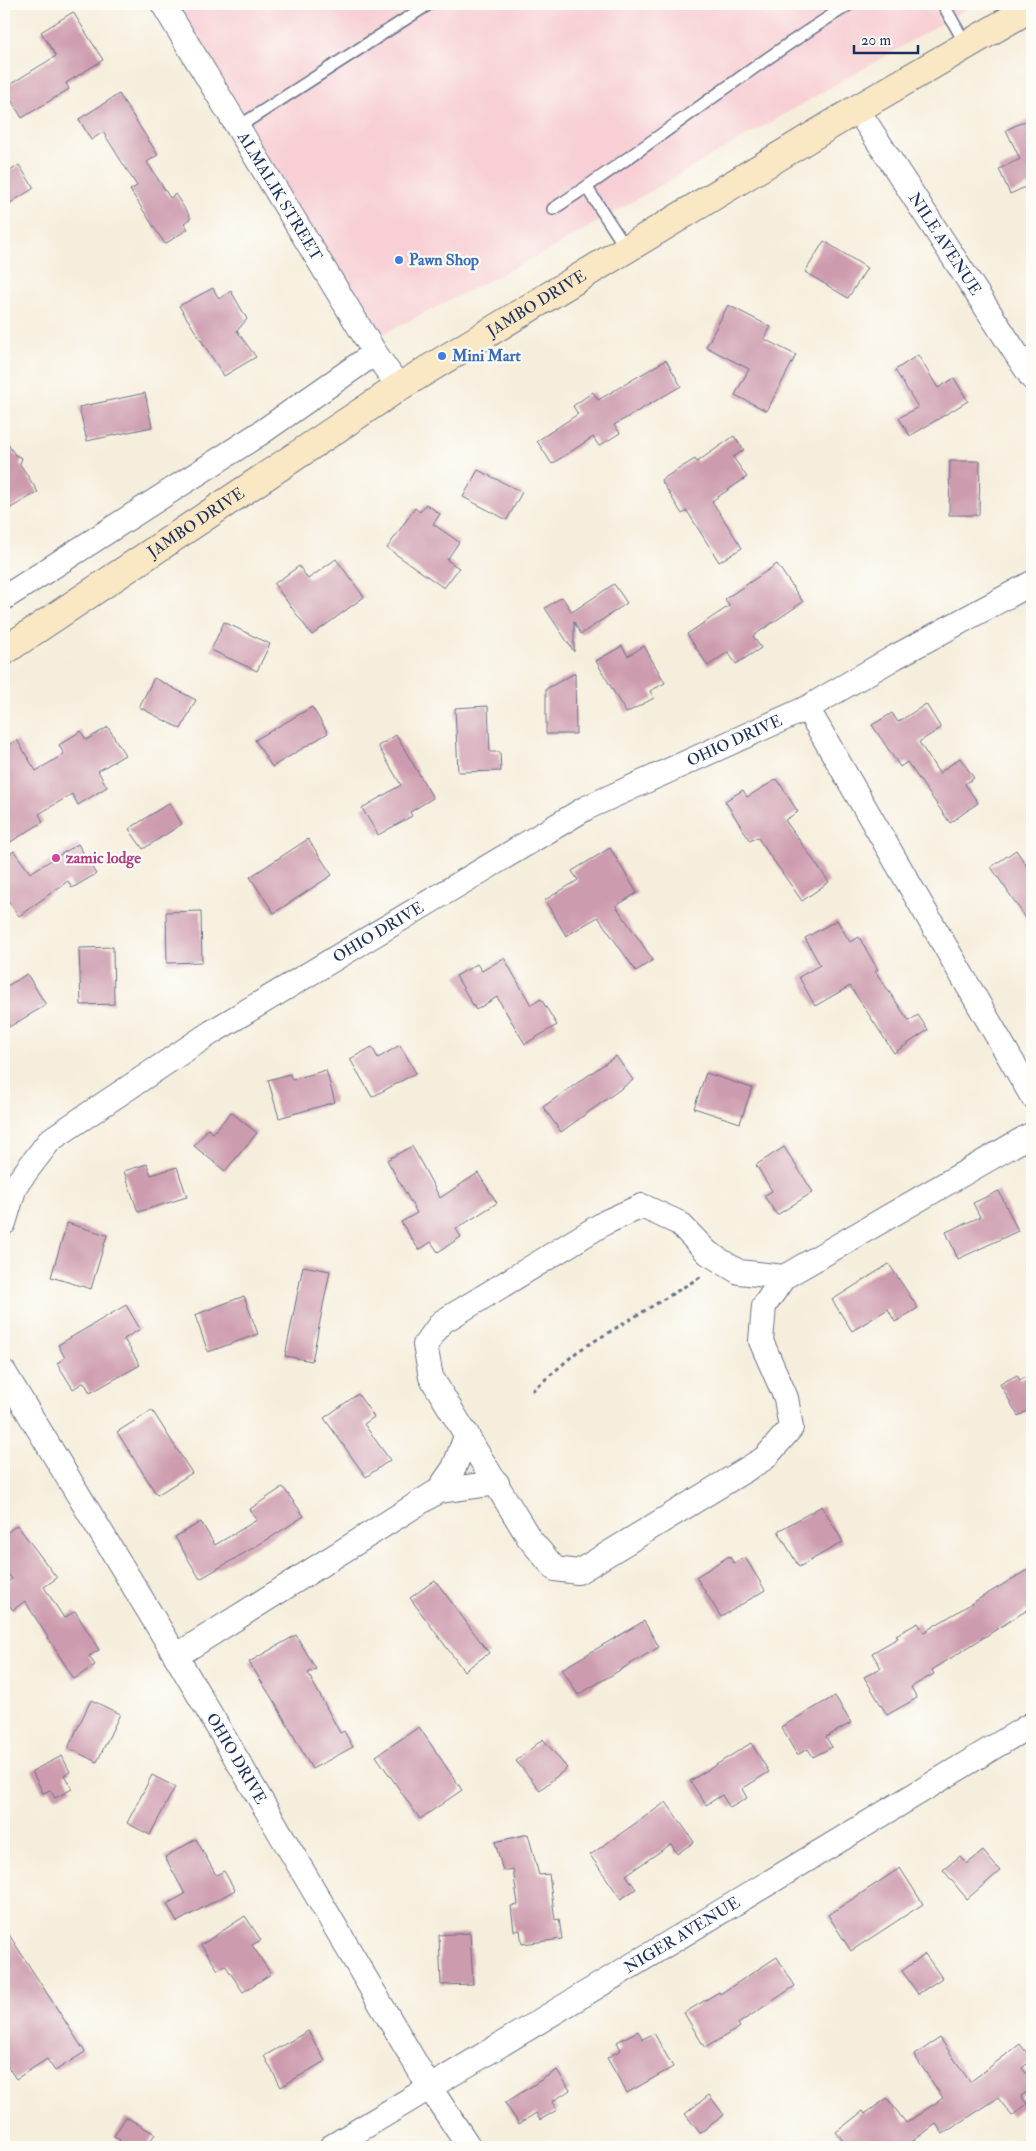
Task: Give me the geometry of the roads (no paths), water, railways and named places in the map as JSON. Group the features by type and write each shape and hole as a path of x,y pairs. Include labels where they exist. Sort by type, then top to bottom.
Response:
{"main road":[{"name":"JAMBO DRIVE","path":"4,651 399,387 857,109 1032,7"}],"street":[{"name":"ALMALIK STREET","path":"163,4 375,353 399,387"},
{"name":"NILE AVENUE","path":"857,109 1032,378"},
{"path":"4,598 262,432 375,353"},
{"name":"OHIO DRIVE","path":"4,1223 15,1186 50,1140 212,1032 586,808 807,708 895,657 1032,583"},
{"path":"807,708 1032,1096"},
{"path":"784,1277 739,1272 708,1253 679,1223 642,1206 606,1222 442,1322 425,1345 431,1377 530,1538 555,1569 578,1572 765,1458 791,1428 786,1398 761,1341 764,1306 784,1277 1032,1134"},
{"name":"OHIO DRIVE","path":"4,1372 176,1656 430,2088 469,2147"},
{"path":"438,1492 454,1468 467,1434"},
{"path":"176,1656 438,1492 497,1483"},
{"name":"NIGER AVENUE","path":"332,2147 1032,1724"}],"lane":[{"path":"238,127 429,4"},
{"path":"553,209 586,188 813,27 850,4"},
{"path":"943,4 966,45"},
{"path":"586,188 626,248"}],"place":[{"name":"Pawn Shop","path":"399,260"},
{"name":"Mini Mart","path":"442,356"},
{"name":"zamic lodge","path":"56,858"}]}
